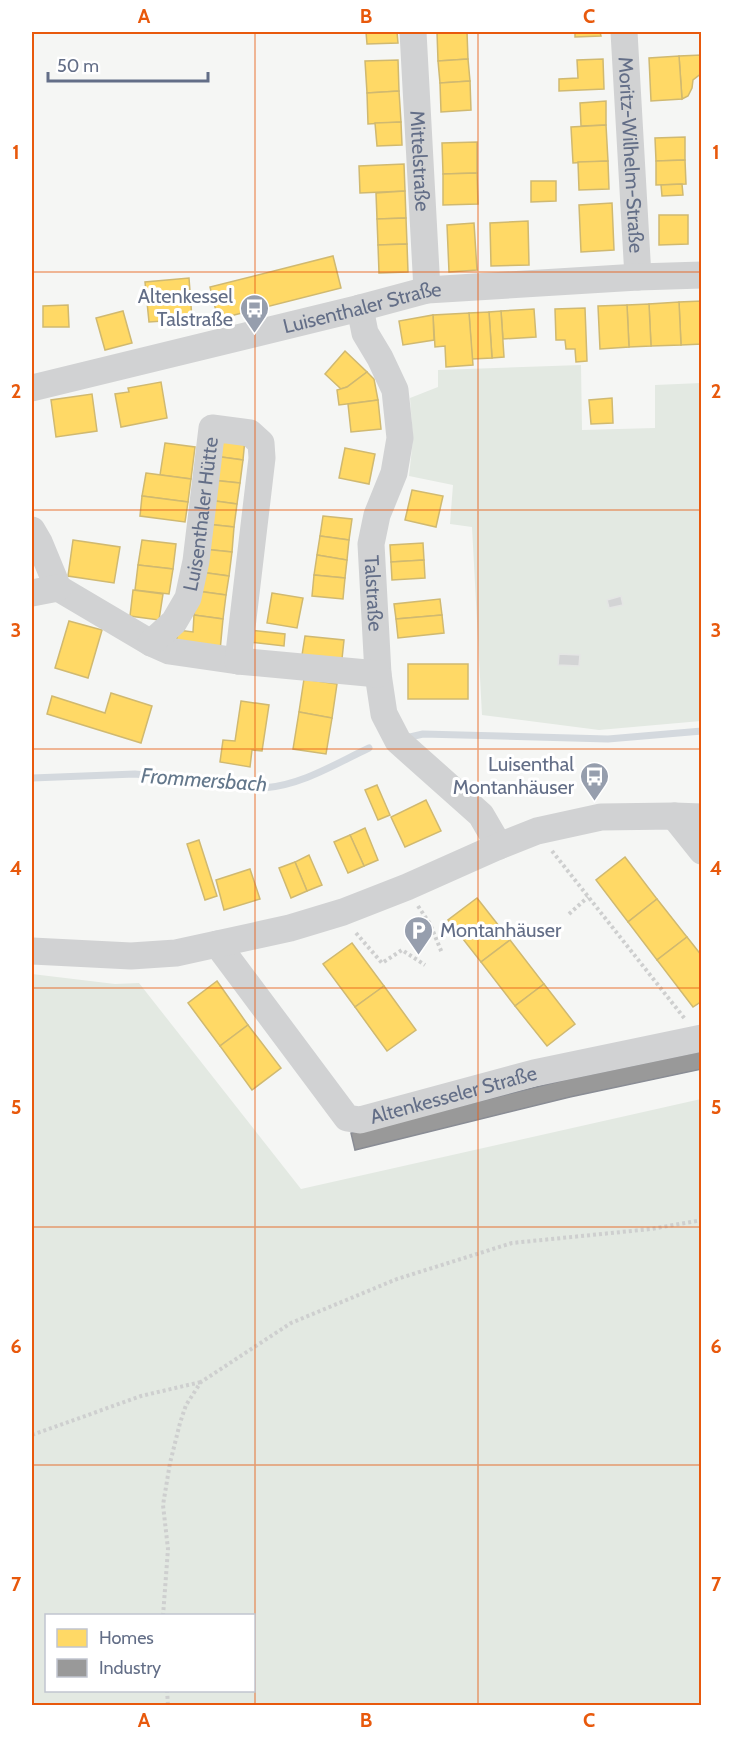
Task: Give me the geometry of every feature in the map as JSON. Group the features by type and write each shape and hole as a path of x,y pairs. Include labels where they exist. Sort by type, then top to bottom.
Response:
{"street":[{"name":"Mittelstraße","path":"413,32 427,290"},
{"name":"Moritz-Wilhelm-Straße","path":"624,32 638,277"},
{"name":"Luisenthaler Straße","path":"32,388 427,290 702,275"},
{"name":"Talstraße","path":"360,308 365,333 395,390 400,438 394,473 377,515 371,544 378,674 384,714 398,741 481,815 499,846"},
{"name":"Luisenthaler Hütte","path":"151,643 174,622 188,598 196,561 212,428 250,433 261,443 262,458 238,661"},
{"path":"32,530 58,588 151,643 169,651 238,661 378,674"},
{"path":"32,593 58,588"},
{"path":"674,816 702,851"},
{"path":"32,951 131,956 176,953 290,928 343,912 537,831 601,817 702,817"},
{"name":"Altenkesseler Straße","path":"217,944 347,1118 360,1120 694,1029"}],"path":[{"path":"549,847 694,1029"},
{"path":"569,914 588,897"},
{"path":"420,910 430,924 442,953"},
{"path":"361,939 382,963 402,950 425,965"},
{"path":"32,1435 141,1396 201,1382 291,1323 397,1280 513,1243 651,1229 702,1220"},
{"path":"163,1614 168,1550 163,1505 180,1423 186,1405 201,1382"}],"shaded area":[{"path":"581,365 582,430 655,428 655,385 701,383 701,721 599,730 482,715 472,527 450,524 453,485 409,476 413,439 410,398 438,387 438,370"},
{"path":"32,974 115,984 139,983 301,1189 701,1099 701,1705 32,1705"}],"building: Homes":[{"path":"366,32 397,32 398,43 367,44"},
{"path":"437,32 467,32 468,59 438,61"},
{"path":"575,32 600,32 601,36 575,37"},
{"path":"702,55 702,73 693,80 688,96 682,99 679,56"},
{"path":"679,56 682,99 651,101 649,58"},
{"path":"468,59 470,81 440,83 438,61"},
{"path":"603,59 604,89 559,91 559,79 578,78 577,60"},
{"path":"398,60 399,91 367,93 365,61"},
{"path":"470,81 471,110 441,112 440,83"},
{"path":"399,91 401,122 368,124 367,93"},
{"path":"606,101 606,125 581,126 580,103"},
{"path":"401,122 402,145 377,146 375,123"},
{"path":"606,125 608,161 573,163 571,127"},
{"path":"685,137 685,160 656,161 655,138"},
{"path":"477,142 477,173 443,174 442,143"},
{"path":"685,160 686,184 656,185 656,161"},
{"path":"608,161 609,189 579,190 578,162"},
{"path":"404,164 405,191 360,193 359,166"},
{"path":"477,173 478,204 443,205 443,174"},
{"path":"531,181 556,181 556,201 531,202"},
{"path":"682,184 683,195 662,196 661,185"},
{"path":"405,191 406,218 377,219 376,193"},
{"path":"612,203 614,250 581,252 579,205"},
{"path":"659,215 688,215 688,244 659,245"},
{"path":"406,218 407,244 378,245 377,219"},
{"path":"528,221 529,265 491,266 490,223"},
{"path":"474,223 477,270 449,272 447,225"},
{"path":"407,244 408,272 379,273 378,245"},
{"path":"333,256 341,288 218,319 210,287"},
{"path":"189,278 192,319 149,322 145,282"},
{"path":"702,301 702,344 681,345 679,302"},
{"path":"679,302 681,345 651,346 649,304"},
{"path":"649,304 651,346 629,347 627,305"},
{"path":"68,305 69,327 43,327 43,306"},
{"path":"627,305 629,347 600,349 598,306"},
{"path":"585,308 587,361 576,362 575,349 566,349 565,340 556,340 555,309"},
{"path":"534,309 536,337 503,339 501,311"},
{"path":"123,311 132,343 105,350 96,318"},
{"path":"501,311 504,357 492,358 489,312"},
{"path":"489,312 492,358 472,359 469,313"},
{"path":"469,313 473,365 446,367 445,346 435,347 433,315"},
{"path":"433,315 434,340 403,345 399,321"},
{"path":"345,351 367,372 341,389 325,374"},
{"path":"367,372 374,379 378,400 339,405 337,390 347,387"},
{"path":"161,382 167,418 121,427 115,394 129,392 128,388"},
{"path":"92,394 97,431 56,437 51,400"},
{"path":"612,398 613,423 591,424 589,400"},
{"path":"378,400 381,429 351,432 348,404"},
{"path":"216,436 245,439 243,460 214,456"},
{"path":"165,443 195,447 191,479 160,475"},
{"path":"345,448 375,454 369,484 339,478"},
{"path":"214,456 243,460 240,483 211,480"},
{"path":"146,473 191,479 188,502 142,496"},
{"path":"211,480 240,483 237,504 208,500"},
{"path":"412,490 443,496 436,527 405,520"},
{"path":"142,496 188,502 185,522 140,516"},
{"path":"208,500 237,504 234,527 206,524"},
{"path":"323,516 352,519 349,540 320,536"},
{"path":"206,524 234,527 232,552 203,549"},
{"path":"320,536 349,540 347,560 317,555"},
{"path":"73,540 120,547 114,583 68,576"},
{"path":"142,540 176,544 173,569 138,565"},
{"path":"423,543 424,560 391,562 390,545"},
{"path":"203,549 232,552 229,576 200,572"},
{"path":"317,555 347,560 345,578 314,575"},
{"path":"424,560 425,578 392,580 391,562"},
{"path":"138,565 173,569 169,594 135,590"},
{"path":"200,572 229,576 226,595 197,591"},
{"path":"314,575 345,578 343,599 312,596"},
{"path":"133,590 163,594 159,620 130,616"},
{"path":"197,591 226,595 223,619 194,615"},
{"path":"272,593 303,598 297,628 267,623"},
{"path":"440,599 442,615 396,619 394,604"},
{"path":"194,615 223,619 220,651 176,645 178,630 193,632"},
{"path":"442,615 444,633 398,638 396,619"},
{"path":"69,621 102,630 88,678 55,668"},
{"path":"250,630 285,634 284,646 249,642"},
{"path":"305,636 344,640 342,659 302,655"},
{"path":"408,664 468,664 468,699 408,699"},
{"path":"304,679 337,684 332,718 299,712"},
{"path":"111,693 152,706 141,743 47,714 52,696 105,713"},
{"path":"241,701 269,705 262,751 252,750 250,767 220,762 223,740 235,741"},
{"path":"299,712 332,718 326,754 293,749"},
{"path":"377,785 390,815 378,820 365,790"},
{"path":"426,800 441,831 405,847 391,817"},
{"path":"365,828 378,860 364,866 350,835"},
{"path":"350,835 364,866 348,873 334,842"},
{"path":"199,840 217,896 205,900 187,844"},
{"path":"309,855 322,885 307,891 295,862"},
{"path":"625,857 657,899 628,922 596,880"},
{"path":"295,862 307,891 291,898 279,868"},
{"path":"250,869 260,899 224,910 216,880"},
{"path":"477,898 510,940 481,962 448,920"},
{"path":"657,899 687,937 657,960 628,922"},
{"path":"687,937 702,956 702,1001 693,1007 657,960"},
{"path":"510,940 544,984 515,1006 481,962"},
{"path":"352,943 384,986 355,1007 323,964"},
{"path":"217,981 248,1025 220,1046 188,1003"},
{"path":"544,984 575,1024 547,1046 515,1006"},
{"path":"384,986 416,1030 387,1051 355,1007"},
{"path":"248,1025 281,1068 252,1090 220,1046"}],"building: Industry":[{"path":"702,1051 702,1069 570,1097 355,1150 351,1133 568,1079"}],"building: Other":[{"path":"621,596 623,605 609,608 607,600"},
{"path":"559,654 580,655 579,666 558,665"}],"waterway":[{"name":"Frommersbach","path":"410,737 423,734 608,739 702,731"},
{"name":"Frommersbach","path":"32,778 135,774 264,788 292,783 369,748"}],"place":[{"name":"Altenkessel Talstraße","path":"254,334"},
{"name":"Luisenthal Montanhäuser","path":"595,802"},
{"name":"Montanhäuser","path":"419,956"}]}
